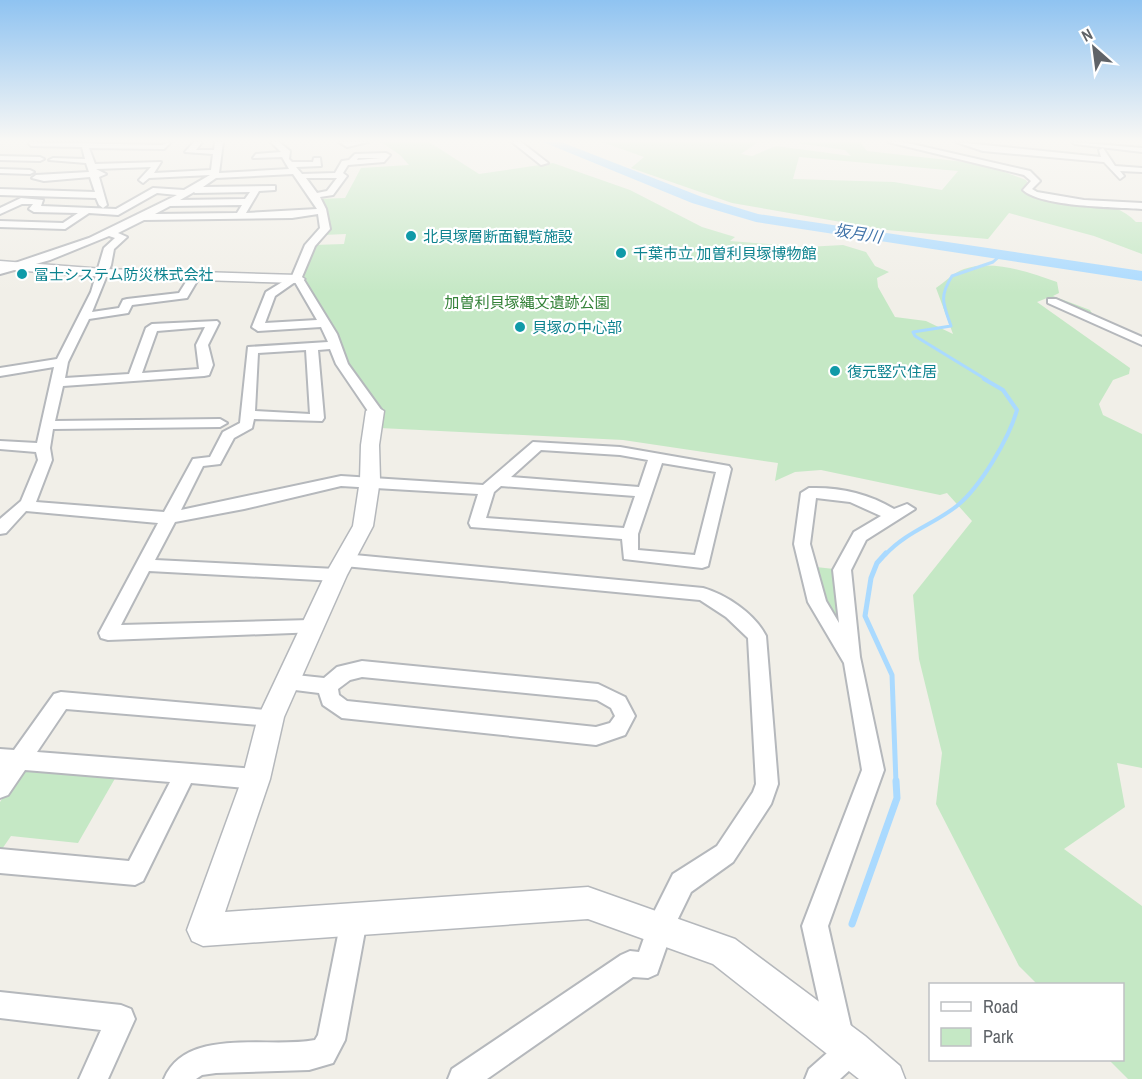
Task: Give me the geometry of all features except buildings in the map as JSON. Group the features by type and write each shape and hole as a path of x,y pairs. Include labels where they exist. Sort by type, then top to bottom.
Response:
{"street":[{"path":"12,192 100,195 111,232 122,237 109,248 104,273 62,362 43,448 45,460 27,506"},
{"path":"0,211 21,201 40,202 34,209 118,212 152,192"},
{"path":"0,272 20,267 111,232 186,192"},
{"path":"240,215 254,192"},
{"path":"311,192 322,211 325,228 310,245 295,279 270,294 258,327 324,323"},
{"path":"313,196 330,192"},
{"path":"1032,192 1084,203 1142,206"},
{"path":"168,203 249,202"},
{"path":"0,224 65,226 88,210"},
{"path":"143,217 292,215 322,211"},
{"path":"0,265 104,273 295,279"},
{"path":"84,315 124,311 127,302 183,296 195,276"},
{"path":"295,279 324,323 342,364 375,411 370,445 370,480 363,526 311,627 271,717 256,779 203,930 588,903 723,951 847,1045 887,1079"},
{"path":"1052,301 1142,341"},
{"path":"56,383 204,372 207,365 202,345 213,323 152,328 134,377"},
{"path":"311,627 108,633 198,462 215,461 228,435 247,425 252,350 335,345"},
{"path":"248,415 317,418 312,346"},
{"path":"0,372 62,362"},
{"path":"47,425 220,423"},
{"path":"0,445 43,448"},
{"path":"630,534 477,523 492,485 538,445 620,451 724,469 702,562 630,555 630,534 656,458"},
{"path":"0,529 22,506 167,518 244,504 340,481 370,480 645,492"},
{"path":"847,1045 815,926 873,770 853,662 842,570 860,536 900,513 876,504 827,492 809,493 802,544 817,602 853,662"},
{"path":"145,565 340,567 703,594 751,627 757,636 767,784 763,797 725,854 682,883 660,927 648,965 630,964 462,1079"},
{"path":"286,682 328,686 344,673 362,669 598,692 614,696 623,706 625,717 620,729 609,735 573,734 342,709 330,699 328,686"},
{"path":"0,788 10,759 61,700 271,717"},
{"path":"10,759 256,779"},
{"path":"0,861 135,873 186,772"},
{"path":"178,1079 191,1065 210,1059 307,1058 323,1053 331,1040 354,920"},
{"path":"0,1005 121,1019 93,1079"},
{"path":"819,1079 847,1045"}],"green space":[{"name":"加曽利貝塚縄文遺跡公園","path":"348,192 635,192 702,227 735,237 730,241 806,247 843,245 866,252 875,266 889,272 877,278 878,287 895,317 926,321 953,334 936,288 957,272 976,266 1012,268 1057,282 1059,293 1053,296 1090,310 1093,315 1047,298 1037,302 1130,368 1129,374 1113,380 1099,404 1103,415 1142,434 1142,768 1117,763 1125,807 1064,849 1142,906 1142,1079 1128,1079 1110,1061 1124,1061 1124,983 1036,983 1019,966 936,804 942,753 919,659 913,595 972,521 947,493 940,495 821,470 795,472 775,481 778,463 623,440 380,428 300,277 313,245 344,244 346,234 323,235 318,199 345,198"},
{"path":"701,192 1033,192 1035,196 1102,204 1115,208 1136,222 1142,222 1142,254 1094,236 1009,213 988,239 887,230 732,203"},
{"path":"816,567 834,569 846,627 838,627 822,598"},
{"path":"24,767 117,775 78,843 11,836 0,852 0,802"}],"waterway":[{"name":"坂月川","path":"677,192 756,218 1142,276"},
{"path":"987,380 915,336 913,332 951,326 944,295 952,276 993,262 1002,254"},
{"path":"885,555 902,540 967,497 985,474 1001,447 1017,410 1003,390 984,379"},
{"path":"886,553 877,563 871,578 865,616 892,675 896,783"},
{"path":"852,924 897,798 896,781"}],"place":[{"name":"北貝塚層断面観覧施設","path":"411,236"},
{"name":"千葉市立 加曽利貝塚博物館","path":"621,253"},
{"name":"冨士システム防災株式会社","path":"22,274"},
{"name":"貝塚の中心部","path":"520,327"},
{"name":"復元竪穴住居","path":"835,371"}]}
